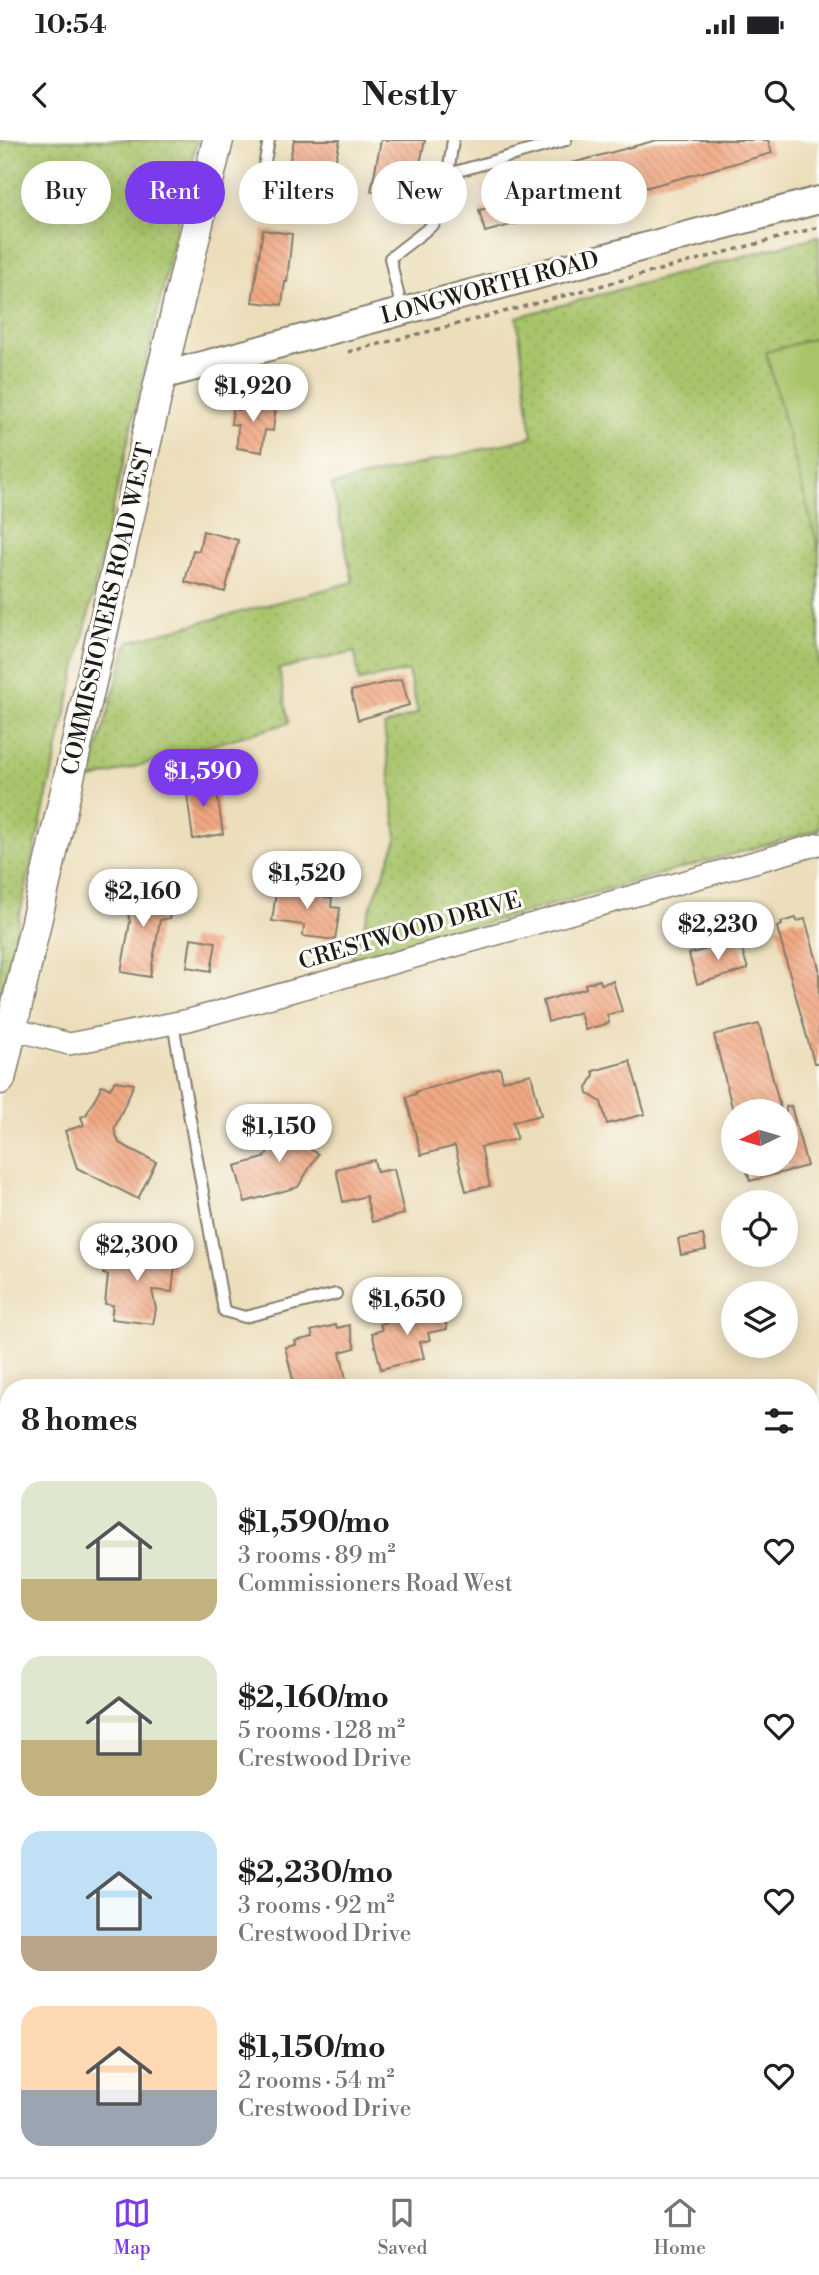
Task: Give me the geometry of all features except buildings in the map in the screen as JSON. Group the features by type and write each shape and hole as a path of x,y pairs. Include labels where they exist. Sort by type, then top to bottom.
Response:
{"main road":[{"name":"COMMISSIONERS ROAD WEST","path":"0,1080 160,376 218,140"}],"street":[{"name":"LONGWORTH ROAD","path":"160,376 819,200"},
{"name":"CRESTWOOD DRIVE","path":"13,1029 69,1044 173,1023 819,844"}],"lane":[{"path":"266,161 270,140"},
{"path":"450,161 453,140"},
{"path":"467,169 566,140"},
{"path":"402,311 390,258 435,224"},
{"path":"173,1023 224,1311 244,1317 335,1294"}],"path":[{"path":"347,352 819,227"}],"green space":[{"path":"0,140 197,140 192,161 125,161 125,224 178,224 0,1001"},
{"path":"819,236 819,830 350,961 397,839 384,726 418,713 408,671 359,681 355,652 279,669 289,723 89,780 128,642 353,582 332,485 532,437 517,317"},
{"path":"819,337 819,551 766,352"}]}
